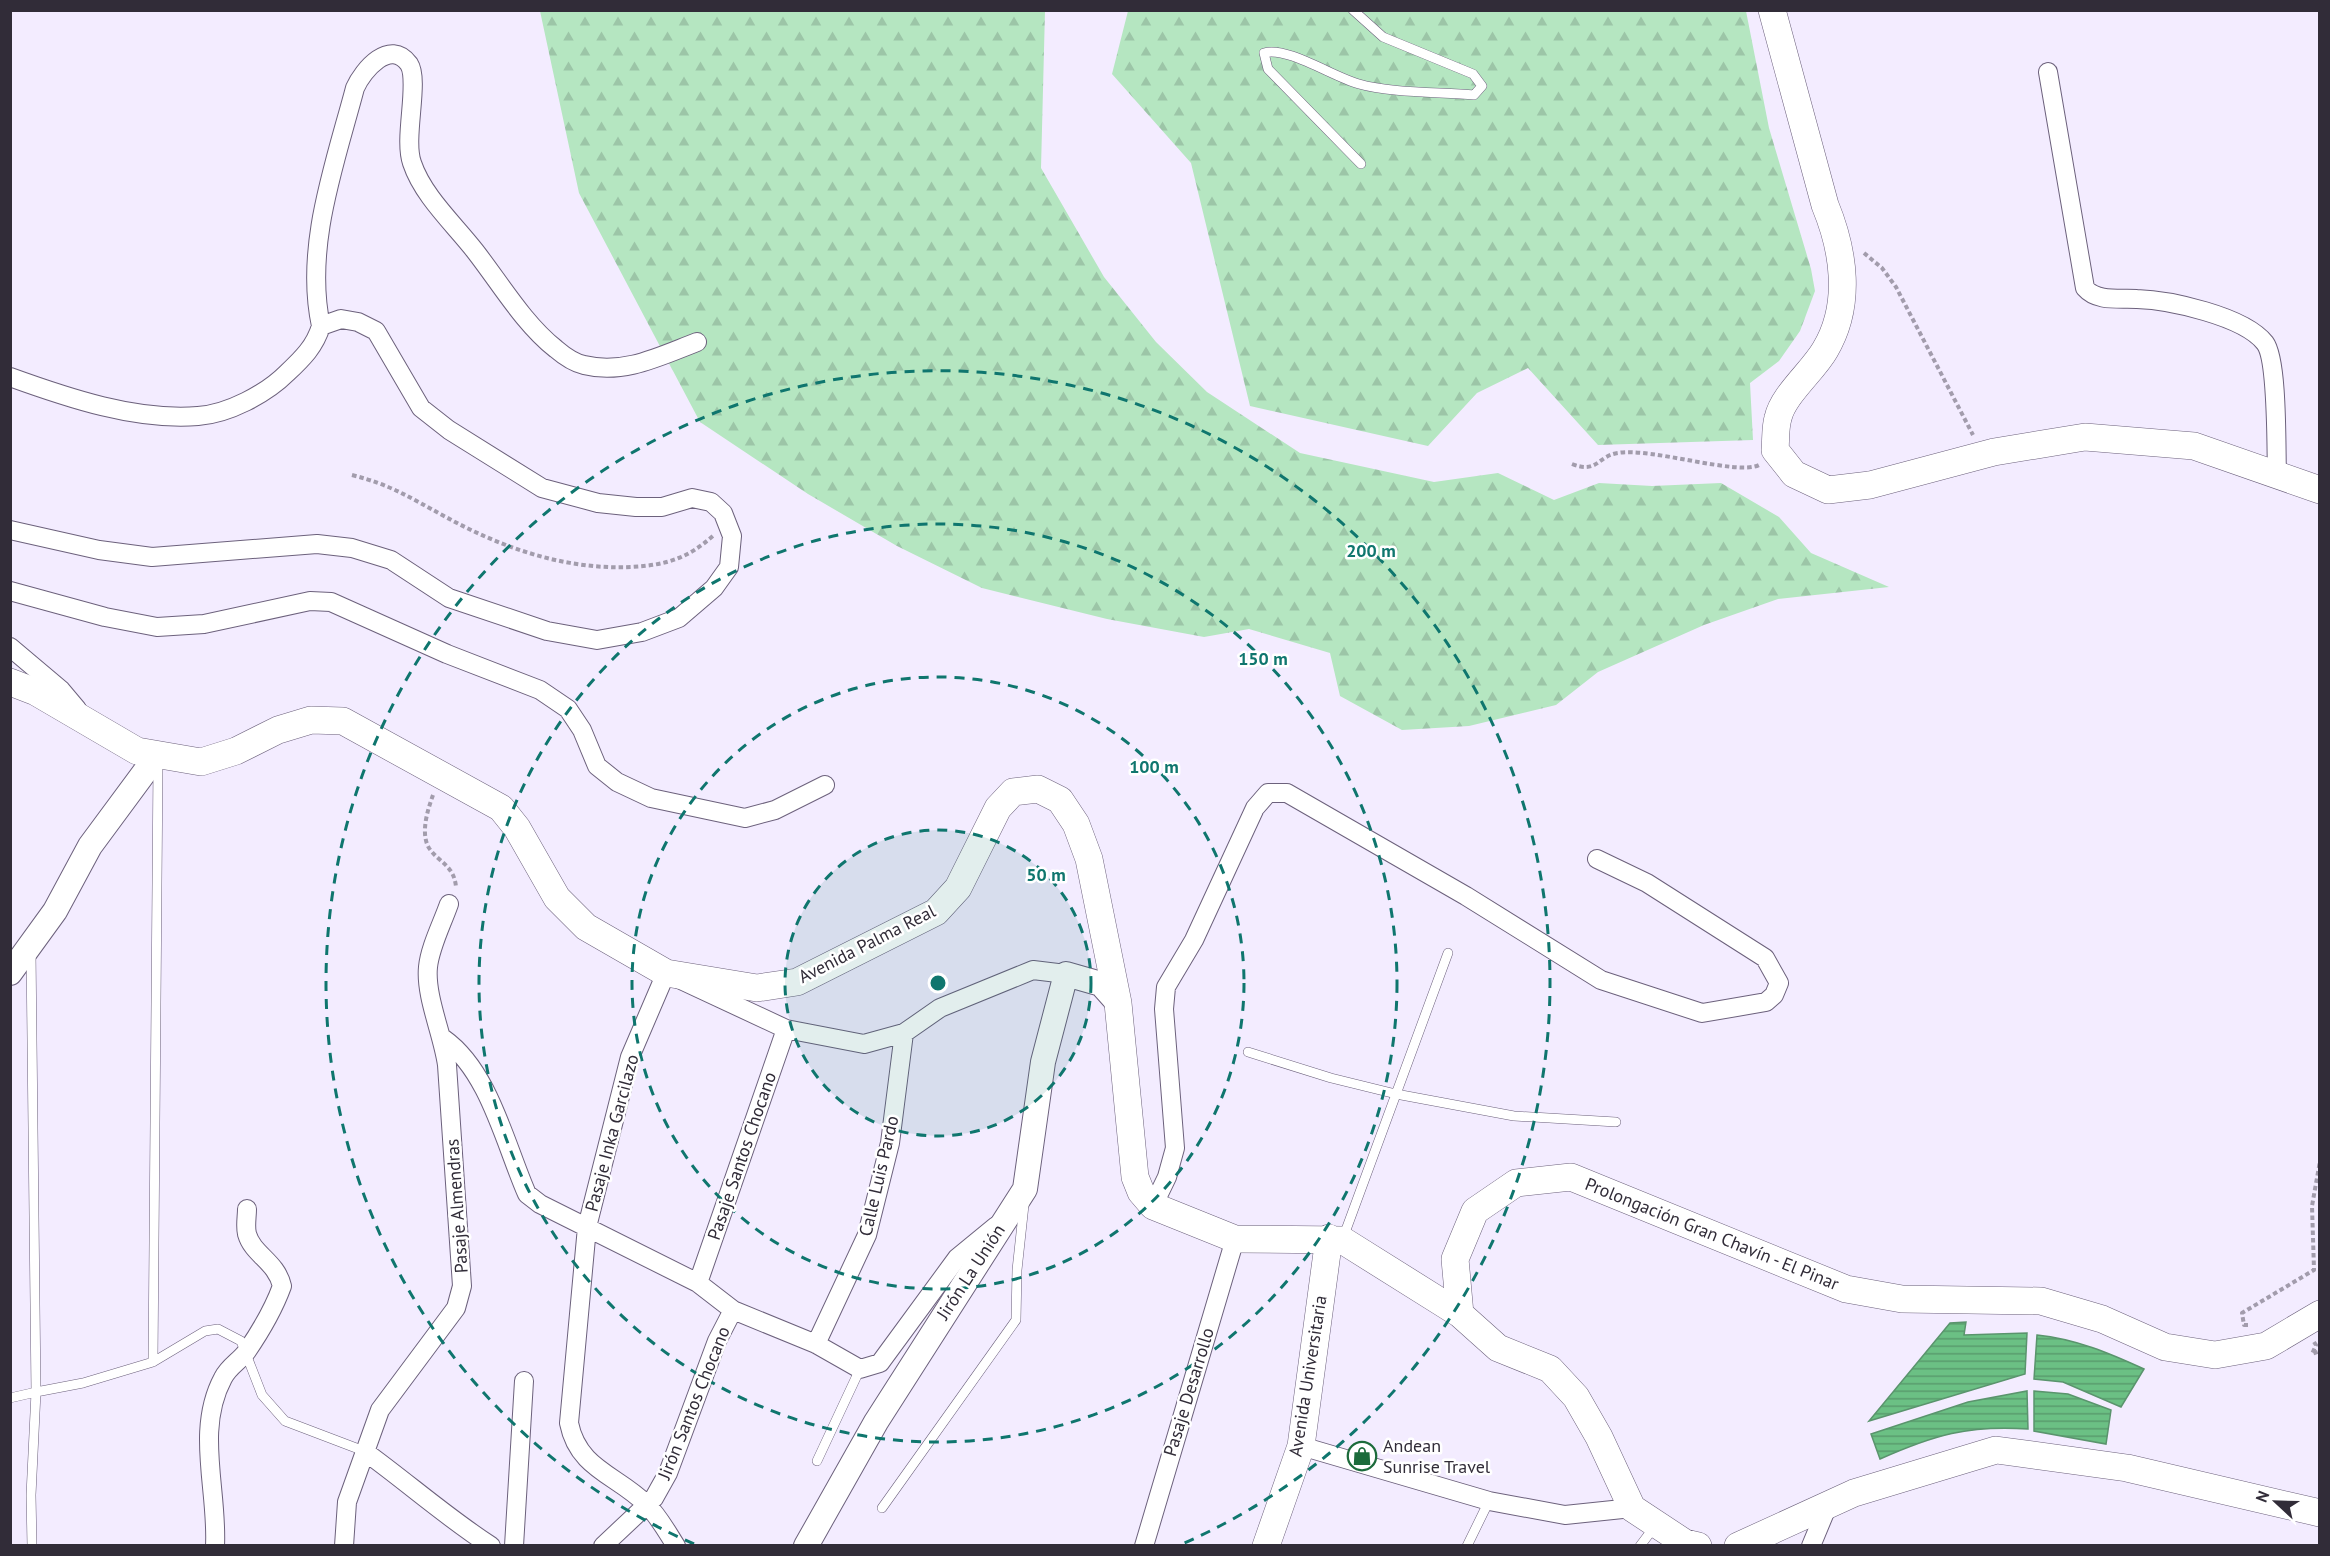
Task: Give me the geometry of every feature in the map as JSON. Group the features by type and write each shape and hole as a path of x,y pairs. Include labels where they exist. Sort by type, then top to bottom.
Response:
{"main road":[{"path":"1772,10 1825,205 1838,236 1844,289 1838,322 1825,351 1778,416 1775,450 1794,474 1828,490 1870,485 1983,454 2085,437 2194,446 2319,490"},
{"name":"Avenida Palma Real","path":"10,682 36,692 137,750 201,762 236,751 278,730 300,723 311,720 343,721 501,808 517,828 557,898 586,927 666,973 757,988 797,982 936,912 958,888 998,808 1013,792 1038,789 1060,800 1076,824 1089,859 1118,1003 1135,1177 1141,1192 1154,1206"},
{"name":"Prolongación Gran Chavín - El Pinar","path":"1460,1314 1455,1259 1475,1211 1516,1183 1571,1177 1846,1289 1902,1299 2041,1301 2102,1319 2165,1347 2215,1355 2266,1346 2319,1314"},
{"path":"1154,1206 1235,1239 1336,1239 1460,1314 1498,1348 1550,1370 1576,1397 1599,1437 1632,1508 1685,1543 1698,1545"},
{"name":"Avenida Universitaria","path":"1266,1545 1301,1446 1336,1239"},
{"path":"1738,1545 1854,1493 1996,1450 2127,1468 2319,1513"}],"street":[{"path":"10,377 98,404 151,414 199,416 246,402 276,384 306,355 317,340 321,326 314,273 331,180 355,88 362,73 373,62 390,54 401,57 410,66 412,80 408,133 411,162 427,191 531,323 555,349 581,364 607,368 640,364 697,342"},
{"path":"2048,72 2085,288 2091,294 2100,297 2155,300 2223,318 2249,330 2266,344 2272,369 2277,475"},
{"path":"10,530 99,550 152,557 317,544 352,548 391,560 449,598 547,631 597,640 642,632 679,618 714,588 729,567 732,536 723,513 711,502 692,498 662,507 636,507 598,503 542,488 449,430 422,408 376,331 358,322 341,320 321,326"},
{"path":"10,591 105,617 158,627 204,624 310,601 331,602 447,654 540,690 568,709 582,730 597,766 617,782 651,798 745,818 775,810 825,785"},
{"path":"10,647 61,690 90,725"},
{"path":"10,973 55,911 90,846 158,754"},
{"path":"1154,1206 1167,1177 1175,1148 1164,1009 1166,987 1194,940 1255,808 1268,793 1287,793 1466,896 1601,980 1702,1013 1766,1002 1774,995 1779,984 1765,958 1647,883 1597,860"},
{"name":"Pasaje Almendras","path":"344,1545 347,1502 380,1410 456,1308 462,1286 444,1039 428,983 428,966 449,904"},
{"path":"666,973 786,1029 864,1044 904,1033 940,1008 1033,970 1066,974 1101,984 1118,1003"},
{"name":"Pasaje Inka Garcilazo","path":"666,973 630,1057 586,1227 569,1423 573,1440 580,1453 647,1504 676,1545"},
{"name":"Jirón La Unión","path":"806,1545 876,1422 1025,1189 1043,1062 1066,974"},
{"name":"Pasaje Santos Chocano","path":"698,1283 786,1029"},
{"name":"Calle Luis Pardo","path":"816,1344 867,1235 877,1201 890,1143 904,1033"},
{"path":"444,1039 457,1048 482,1082 527,1194 540,1204 698,1283 733,1310 816,1344 860,1369 880,1362 957,1258 1007,1217"},
{"path":"215,1545 208,1448 213,1403 222,1379 231,1364 246,1353 282,1286 279,1273 251,1243 246,1231 247,1209"},
{"name":"Pasaje Desarrollo","path":"1144,1545 1235,1239"},
{"name":"Jirón Santos Chocano","path":"603,1545 654,1498 668,1473 717,1341 733,1310"},
{"path":"514,1545 524,1381"},
{"path":"1301,1446 1489,1501 1565,1515 1632,1508"},
{"path":"364,1452 403,1479 461,1527 491,1545"},
{"path":"1811,1545 1828,1504"}],"lane":[{"path":"1353,10 1383,37 1473,74 1482,86 1474,95 1360,85 1292,56 1272,50 1263,53 1268,69 1360,164"},
{"path":"153,1362 158,754"},
{"path":"31,947 36,1392 31,1495 32,1545"},
{"path":"1336,1239 1396,1094 1448,953"},
{"path":"1248,1052 1331,1078 1396,1094 1514,1116 1616,1122"},
{"path":"882,1508 1016,1320 1017,1270 1025,1189"},
{"path":"10,1398 83,1383 153,1362 205,1331 218,1329 241,1341 262,1395 285,1421 364,1452"},
{"path":"817,1461 860,1369"},
{"path":"1467,1545 1489,1501"},
{"path":"1640,1545 1656,1524"}],"path":[{"path":"1838,236 1872,258 1896,287 1983,454"},
{"path":"1572,464 1582,468 1594,467 1616,453 1640,453 1754,467 1775,450"},
{"path":"352,475 397,489 445,517 497,541 562,563 602,568 660,565 696,552 717,533"},
{"path":"440,774 427,810 426,834 429,847 447,864 456,885 449,904"},
{"path":"2255,1324 2244,1325 2242,1313 2313,1270 2312,1206 2319,1161"}],"green space":[{"path":"540,11 1045,11 1041,168 1104,277 1156,342 1207,392 1300,453 1434,482 1498,473 1554,500 1599,483 1652,486 1721,483 1779,517 1811,553 1889,587 1778,599 1704,625 1598,672 1556,705 1469,726 1402,730 1340,696 1330,653 1249,629 1204,637 1107,619 982,588 897,546 808,494 700,422 579,193"},
{"path":"1128,11 1746,11 1769,128 1811,269 1815,291 1800,331 1779,361 1750,383 1753,440 1598,445 1528,368 1477,393 1428,446 1250,406 1191,163 1112,74"}],"shaded area":[{"path":"1966,1322 1964,1335 2027,1333 2025,1374 1869,1421 1950,1323"},
{"path":"2037,1335 2092,1348 2144,1369 2121,1407 2063,1382 2034,1379"},
{"path":"2027,1391 2028,1429 1969,1430 1935,1438 1880,1459 1871,1434 1968,1402"},
{"path":"2034,1391 2068,1394 2111,1410 2106,1444 2034,1431"}],"place":[{"name":"Andean Sunrise Travel","path":"1362,1456"}]}
